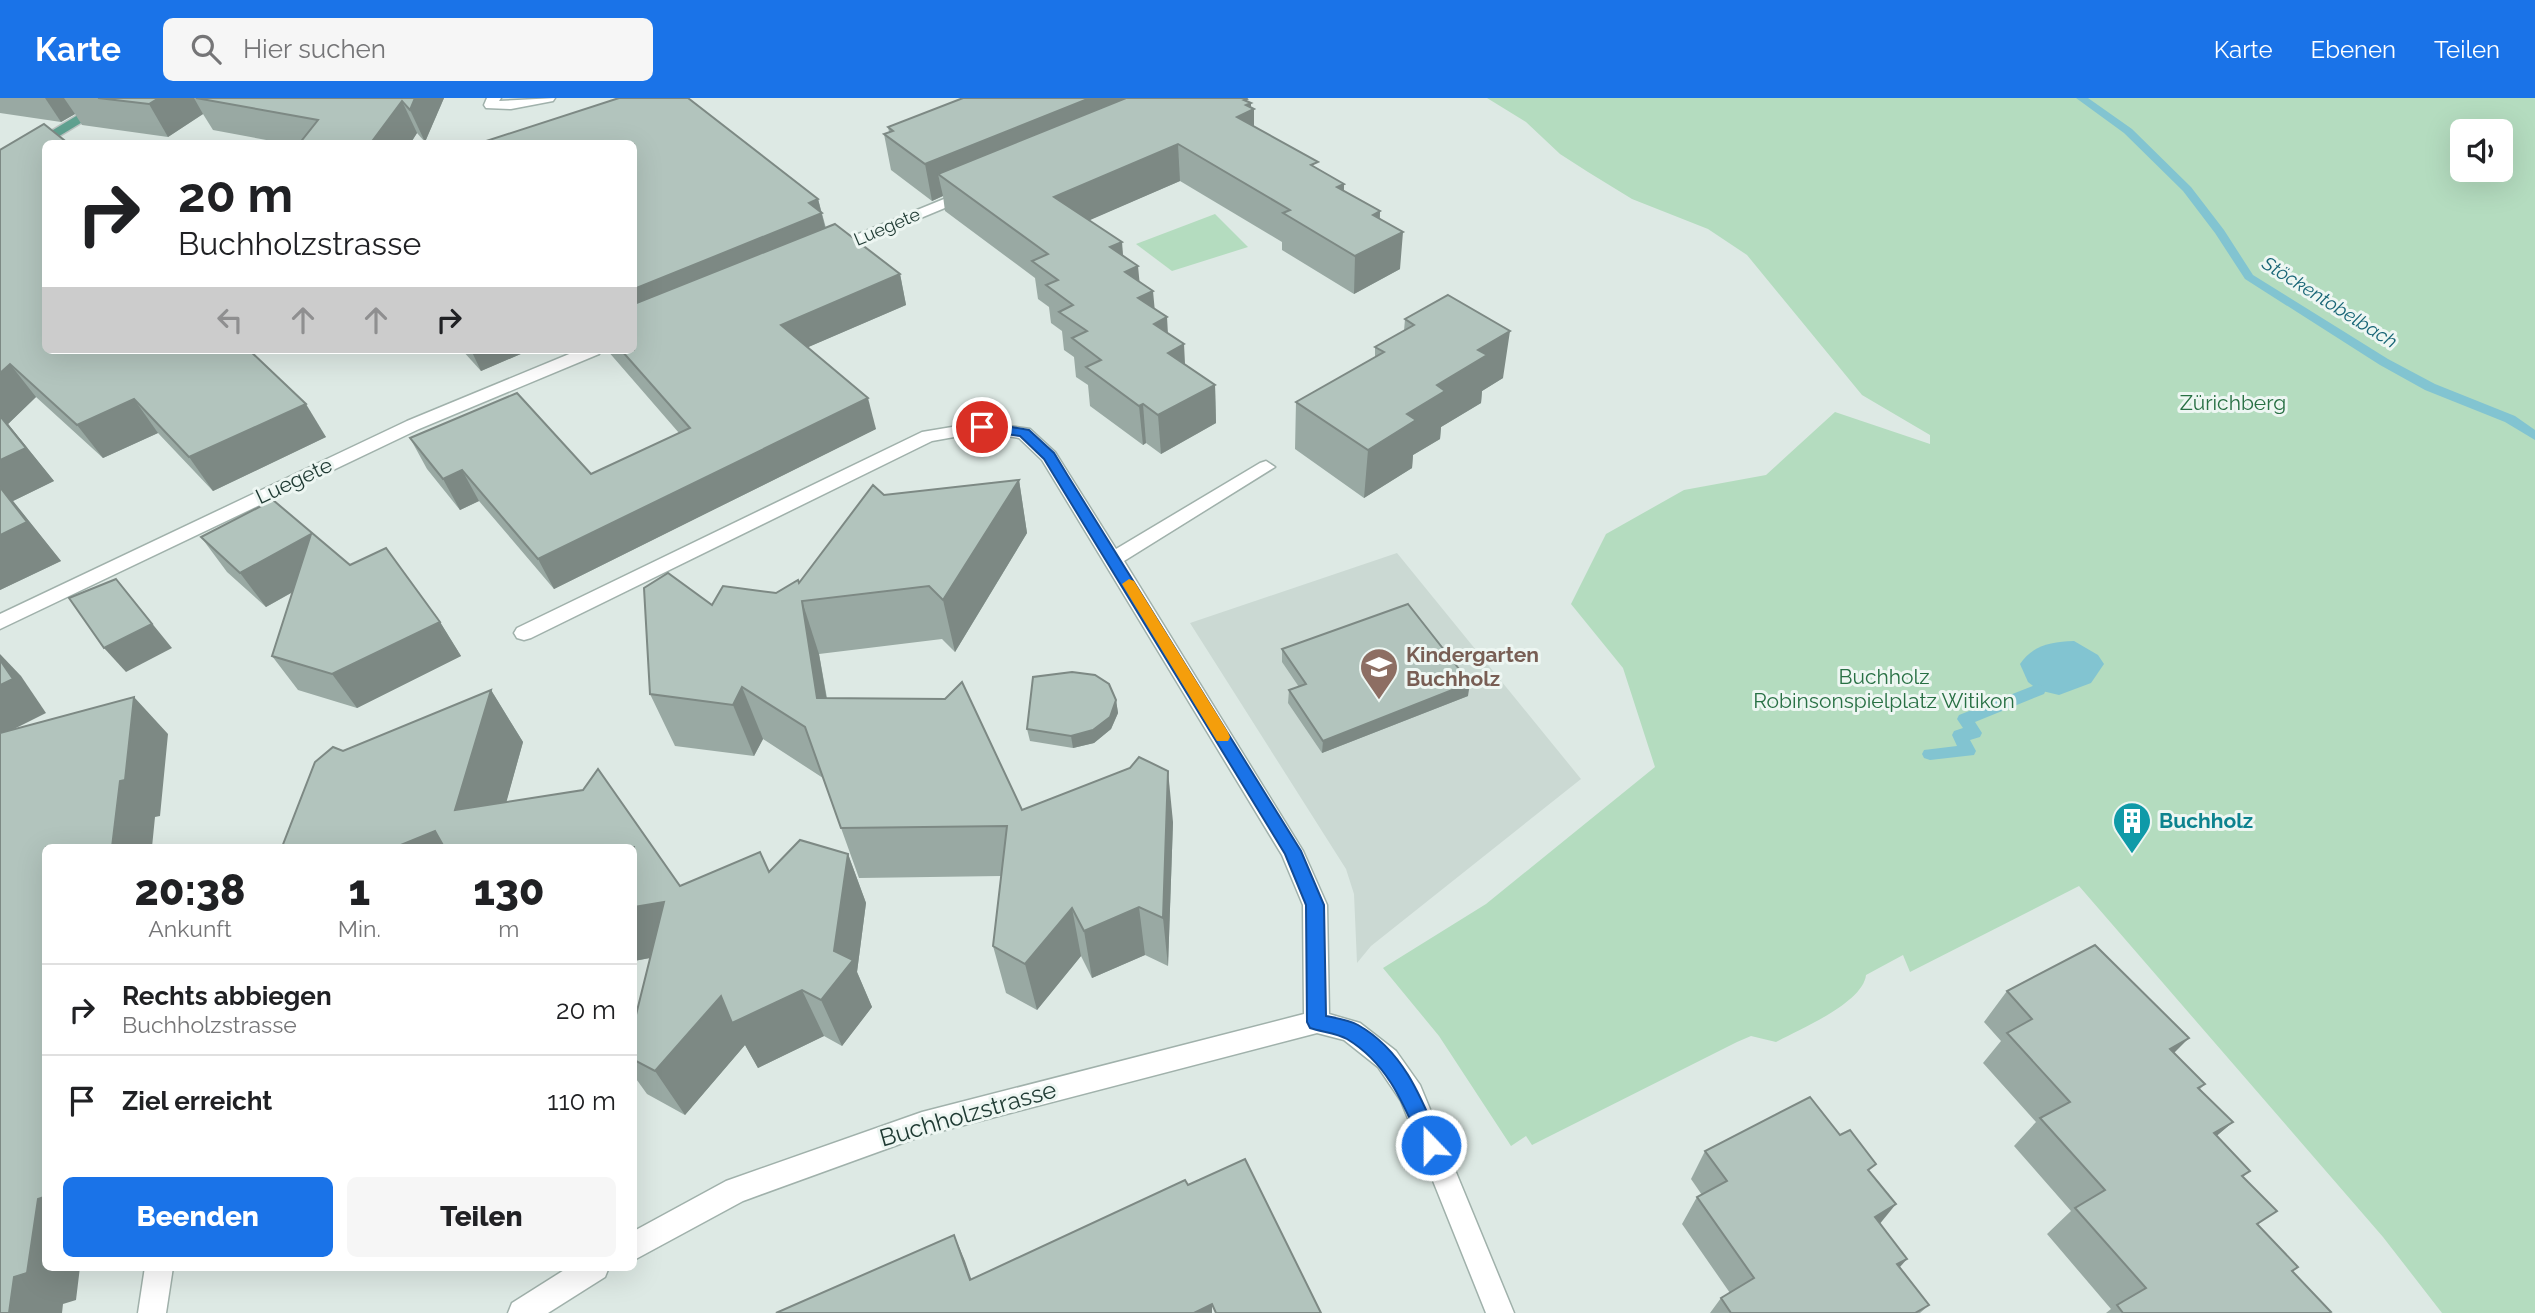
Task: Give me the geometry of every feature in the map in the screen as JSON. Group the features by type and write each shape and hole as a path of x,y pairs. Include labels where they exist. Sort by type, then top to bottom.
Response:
{"main road":[{"path":"46,140 115,98"},
{"path":"0,168 42,142"}],"street":[{"path":"494,98 491,104 511,105 548,98"},
{"name":"Luegete","path":"811,259 989,185"},
{"name":"Luegete","path":"0,622 413,425 583,354"},
{"path":"524,633 928,436 982,427 1024,433 1049,456 1292,851 1315,905 1317,1022"},
{"path":"1113,559 1266,467"},
{"name":"Buchholzstrasse","path":"637,1244 736,1190 922,1125 1317,1022 1351,1031 1387,1059 1410,1094 1500,1313"},
{"path":"152,1313 158,1271"},
{"path":"522,1313 589,1271"}],"shaded area":[{"name":"Kindergarten Buchholz","path":"1397,553 1581,779 1371,946 1357,963 1354,894 1346,869 1190,623"}],"green space":[{"name":"Zürichberg","path":"1487,98 2535,98 2535,1313 2442,1313 2383,1237 2079,886 1910,972 1903,955 1866,975 1862,985 1843,1005 1776,1042 1751,1036 1532,1145 1526,1136 1511,1146 1439,1036 1383,968 1486,904 1655,767 1623,668 1571,604 1606,534 1684,490 1766,475 1835,412 1930,444 1930,435 1862,395 1747,255 1708,229 1632,199 1560,154 1526,122"},
{"path":"1215,214 1248,247 1172,271 1136,244"}],"water":[{"path":"2074,641 2098,655 2104,664 2091,683 2059,695 2038,690 2028,682 2020,664 2025,658 2050,644"}],"building":[{"path":"98,98 159,98 149,104"},
{"path":"196,98 415,98 410,110 402,101 373,140 302,140 318,120"},
{"path":"619,98 688,98 818,199 809,203 822,213 637,288 637,140 489,140"},
{"path":"963,98 1090,98 925,164 884,134 893,131 888,127"},
{"path":"1126,98 1246,98 1244,100 1251,103 1246,105 1254,109 1237,117 1318,162 1311,165 1344,184 1337,187 1380,211 1373,215 1403,232 1355,256 1283,213 1290,210 1178,144 1054,197 1122,242 1110,247 1138,266 1125,272 1153,291 1138,298 1167,317 1154,324 1184,344 1168,353 1215,385 1158,415 1143,404 1139,406 1086,367 1101,360 1072,338 1087,331 1059,312 1073,305 1046,285 1058,280 1032,261 1048,254 938,174"},
{"path":"44,124 64,140 42,140 42,354 253,354 306,404 189,457 134,399 77,425 10,364 0,373 0,150"},
{"path":"835,224 900,274 781,325 868,398 538,559 462,470 443,479 410,438 517,393 591,474 690,428 625,354 637,354 637,303"},
{"path":"1448,295 1510,331 1478,350 1487,355 1437,385 1445,391 1407,414 1416,420 1368,450 1296,402 1384,352 1375,347 1414,325 1405,319"},
{"path":"0,416 26,448 0,460"},
{"path":"1019,480 943,600 929,586 802,601 817,698 945,699 962,682 1022,810 1130,768 1139,757 1168,771 1163,918 1139,907 1084,931 1072,908 1025,964 993,946 1007,826 841,828 805,727 742,687 733,705 650,694 644,588 668,573 712,605 723,586 776,593 798,580 799,583 873,485 884,495"},
{"path":"0,487 27,522 0,535"},
{"path":"273,500 350,565 386,548 440,622 332,674 272,656 311,534 240,573 201,537"},
{"path":"116,579 152,624 104,648 69,598"},
{"path":"1408,604 1470,683 1323,741 1289,690 1306,684 1282,649"},
{"path":"0,660 13,679 0,685"},
{"path":"1072,672 1095,675 1109,684 1116,700 1110,717 1093,730 1071,736 1027,729 1033,677"},
{"path":"491,690 455,810 583,790 598,769 680,886 760,852 769,872 800,840 848,854 834,951 853,960 821,1000 802,990 732,1023 721,996 655,1071 637,1062 637,1011 664,902 637,906 637,844 442,844 435,831 403,844 283,844 315,762 333,747 343,751"},
{"path":"134,697 125,780 120,781 112,844 42,844 42,1198 38,1199 27,1273 14,1277 9,1313 0,1313 0,733"},
{"path":"2095,945 2189,1038 2170,1049 2205,1084 2198,1088 2233,1122 2214,1133 2250,1171 2242,1176 2277,1211 2257,1224 2298,1267 2292,1271 2331,1312 2123,1313 2117,1305 2146,1288 2075,1208 2105,1190 2040,1118 2070,1102 2007,1033 2032,1019 2007,991"},
{"path":"1810,1097 1840,1135 1850,1130 1876,1164 1868,1170 1896,1204 1875,1217 1907,1259 1897,1264 1929,1305 1915,1313 1731,1313 1721,1298 1754,1278 1697,1197 1727,1181 1705,1151"},
{"path":"1245,1159 1321,1313 1216,1313 1212,1304 1194,1313 776,1313 954,1235 970,1280 1185,1180 1188,1185"}],"waterway":[{"name":"Stöckentobelbach","path":"2081,98 2128,131 2187,189 2220,232 2249,277 2384,362 2430,387 2510,419 2535,436"},
{"path":"1930,754 1968,751 1960,735 1974,733 1965,719 2038,690"}],"slow traffic":[{"path":"1129,584 1222,737"}],"place":[{"name":"Kindergarten Buchholz","path":"1379,701"},
{"name":"Buchholz","path":"2132,855"}],"route":[{"path":"982,427 1024,433 1049,456 1062,476 1292,851 1315,905 1317,1022 1351,1031 1387,1059 1410,1094 1431,1145"}],"park label":[{"name":"Buchholz Robinsonspielplatz Witikon","path":"1884,689"}]}
